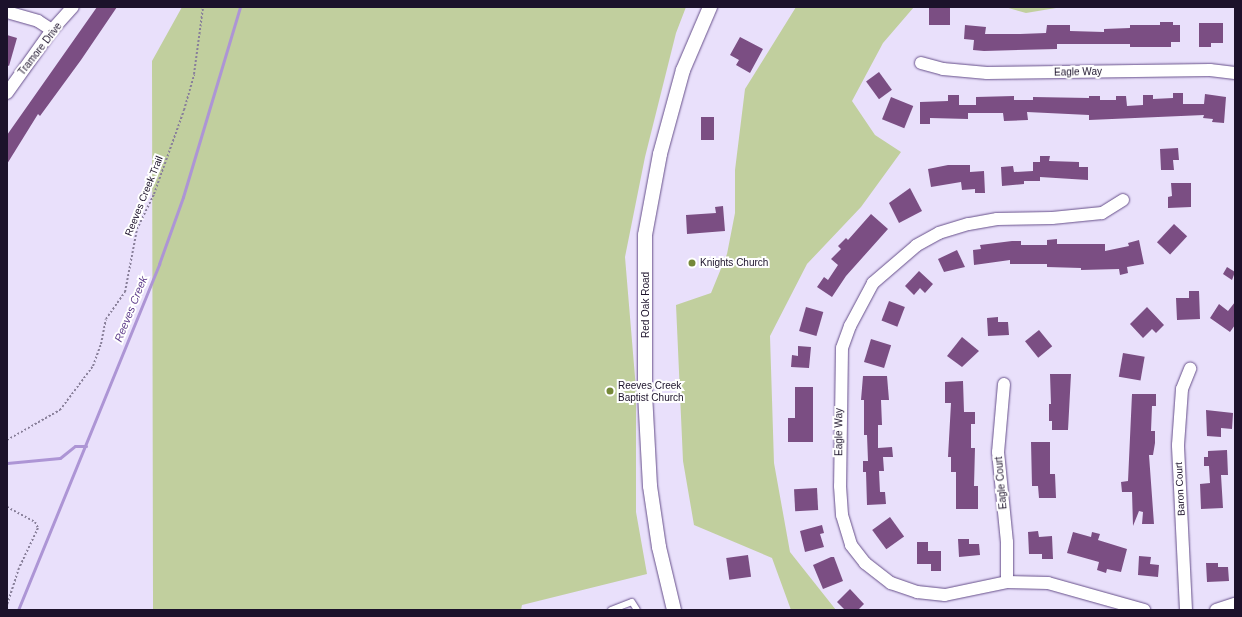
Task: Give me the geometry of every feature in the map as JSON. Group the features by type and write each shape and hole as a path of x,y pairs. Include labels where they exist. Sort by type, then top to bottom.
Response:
{"street":[{"name":"Tramore Drive","path":"7,92 52,30 73,7"},
{"name":"Red Oak Road","path":"674,610 658,547 650,486 645,394 645,235 660,154 683,70 710,7"},
{"path":"7,12 38,21 52,30"},
{"name":"Eagle Way","path":"921,63 943,69 987,73 1210,70 1235,73"},
{"name":"Eagle Way","path":"1123,200 1102,213 1052,218 997,219 968,224 939,233 916,246 873,283 850,326 842,348 840,486 842,515 851,545 865,563 891,583 917,592 945,595 1007,582 1048,583 1113,607 1144,610"},
{"name":"Baron Court","path":"1186,610 1178,445 1182,389 1190,369"},
{"name":"Eagle Court","path":"1004,384 998,452 1007,542 1007,582"},
{"path":"1216,610 1235,604"}],"lane":[{"path":"611,610 632,602 637,610"}],"path":[{"name":"Reeves Creek Trail","path":"7,440 60,410 93,366 101,344 106,319 125,292 138,229 154,194 184,110 194,74 202,7"},
{"path":"7,507 35,522 38,528 19,568 7,604"}],"green space":[{"path":"182,7 686,7 676,33 645,157 625,257 636,389 636,512 647,574 522,605 521,610 153,610 152,61"},
{"path":"796,7 914,7 883,43 852,101 875,135 901,152 861,207 807,264 770,336 774,463 790,552 836,610 791,610 772,558 694,525 683,461 676,305 711,293 727,254 735,213 735,170 745,89"},
{"path":"1005,7 1062,7 1026,13"}],"building":[{"path":"97,7 117,7 40,116 38,114 7,164 7,135"},
{"path":"950,7 950,25 929,25 929,8"},
{"path":"1160,22 1173,22 1173,25 1180,25 1180,42 1171,42 1171,47 1130,47 1130,44 1057,44 1057,49 984,51 973,50 974,40 964,39 965,25 986,27 985,34 1020,34 1046,33 1047,25 1070,25 1070,31 1104,32 1104,29 1130,28 1130,25 1160,25"},
{"path":"1199,23 1223,23 1223,43 1211,43 1211,47 1199,47"},
{"path":"7,35 17,38 9,66 7,65"},
{"path":"740,37 763,49 750,73 736,65 739,60 730,55"},
{"path":"879,72 892,90 879,99 866,81"},
{"path":"1173,93 1183,93 1183,104 1204,104 1205,94 1226,97 1224,123 1212,122 1213,119 1203,118 1204,115 1089,120 1089,115 1027,112 1028,120 1004,121 1003,113 968,113 968,119 930,118 930,124 920,124 920,102 948,101 948,95 959,95 959,105 976,105 976,97 1014,96 1014,100 1033,100 1033,97 1089,98 1089,96 1100,96 1100,100 1116,100 1116,96 1126,96 1127,106 1143,105 1143,95 1153,95 1153,99 1173,98"},
{"path":"891,97 913,106 904,128 882,119"},
{"path":"701,117 714,117 714,140 701,140"},
{"path":"1178,148 1179,160 1173,160 1174,170 1161,170 1160,149"},
{"path":"1040,156 1050,156 1049,161 1079,162 1079,167 1088,167 1088,180 1040,177 1040,181 1024,181 1024,184 1002,186 1001,167 1013,166 1014,172 1033,171 1033,162 1040,162"},
{"path":"948,165 970,165 970,172 984,171 985,193 975,193 975,189 962,190 961,182 931,187 928,169"},
{"path":"1171,183 1191,183 1191,207 1168,208 1168,197 1172,196"},
{"path":"910,188 922,211 899,223 889,203"},
{"path":"723,206 725,231 687,234 686,215 716,213 715,207"},
{"path":"871,214 888,229 846,276 832,297 817,287 824,277 828,280 838,265 831,259 841,249 838,246 846,238 848,240"},
{"path":"1174,224 1187,236 1170,255 1157,242"},
{"path":"1057,239 1057,244 1105,244 1105,251 1129,246 1128,243 1139,240 1144,264 1127,267 1128,273 1120,275 1119,269 1081,270 1081,268 1047,267 1047,264 1010,264 1010,260 974,265 973,250 981,249 980,245 1021,241 1021,245 1047,245 1047,240"},
{"path":"957,250 965,267 944,272 938,259"},
{"path":"1227,267 1235,272 1232,280 1223,274"},
{"path":"919,271 933,284 925,293 920,288 914,295 905,286"},
{"path":"1189,291 1199,291 1200,319 1177,320 1176,298 1189,298"},
{"path":"889,301 905,307 897,327 881,321"},
{"path":"1235,302 1235,325 1230,332 1210,318 1219,304 1228,311"},
{"path":"806,307 823,312 816,336 799,331"},
{"path":"1147,307 1164,325 1156,333 1152,329 1143,338 1130,324"},
{"path":"998,317 998,322 1008,322 1009,335 988,336 987,318"},
{"path":"1039,330 1052,346 1038,358 1025,341"},
{"path":"962,337 979,351 962,367 947,356"},
{"path":"871,339 891,345 884,368 864,362"},
{"path":"798,346 811,347 809,368 791,367 792,355 798,356"},
{"path":"1123,353 1145,357 1140,380 1119,377"},
{"path":"1050,374 1071,374 1068,430 1052,430 1052,421 1049,421 1049,404 1051,404"},
{"path":"863,376 887,376 889,400 881,400 882,425 878,425 878,448 892,447 893,457 883,457 884,471 879,471 880,492 885,492 886,504 867,505 866,472 863,472 863,461 868,461 867,435 864,435 864,400 861,400"},
{"path":"963,381 964,412 975,412 975,424 971,424 971,448 975,448 974,486 978,486 978,509 956,509 956,472 951,472 951,457 948,457 951,403 945,403 945,382"},
{"path":"795,387 813,387 813,442 788,442 788,418 795,418"},
{"path":"1132,394 1156,394 1156,406 1152,406 1151,431 1155,431 1155,443 1153,455 1149,455 1154,524 1142,524 1143,512 1139,511 1133,526 1132,492 1122,492 1121,482 1128,481"},
{"path":"1206,410 1233,413 1232,429 1221,428 1221,437 1207,436"},
{"path":"1031,442 1050,442 1050,474 1055,474 1056,498 1039,498 1038,486 1032,486"},
{"path":"1227,450 1228,475 1221,475 1223,508 1201,509 1200,484 1210,483 1209,466 1204,466 1204,457 1208,457 1208,451"},
{"path":"817,488 818,510 795,511 794,489"},
{"path":"890,517 904,536 886,549 872,530"},
{"path":"822,525 824,533 820,534 824,547 805,552 800,531"},
{"path":"1038,531 1039,537 1052,536 1053,559 1042,559 1042,554 1029,554 1028,532"},
{"path":"1073,532 1091,537 1092,532 1100,534 1098,540 1127,549 1121,572 1107,569 1106,573 1097,570 1099,562 1067,553"},
{"path":"958,539 969,539 969,544 979,544 980,555 959,557"},
{"path":"917,542 928,542 928,551 941,551 941,571 931,571 931,564 917,564"},
{"path":"748,555 751,577 729,580 726,558"},
{"path":"1139,556 1151,557 1150,564 1159,565 1158,577 1138,575"},
{"path":"834,557 843,581 823,589 813,565"},
{"path":"1206,563 1218,563 1218,567 1228,567 1229,581 1207,582"},
{"path":"850,589 864,604 858,610 845,610 837,602"}],"waterway":[{"name":"Reeves Creek","path":"18,610 159,264 183,197 240,7"},
{"path":"7,463 60,458 75,446 86,446"}],"place":[{"name":"Knights Church","path":"692,263"},
{"name":"Reeves Creek Baptist Church","path":"610,391"}]}
